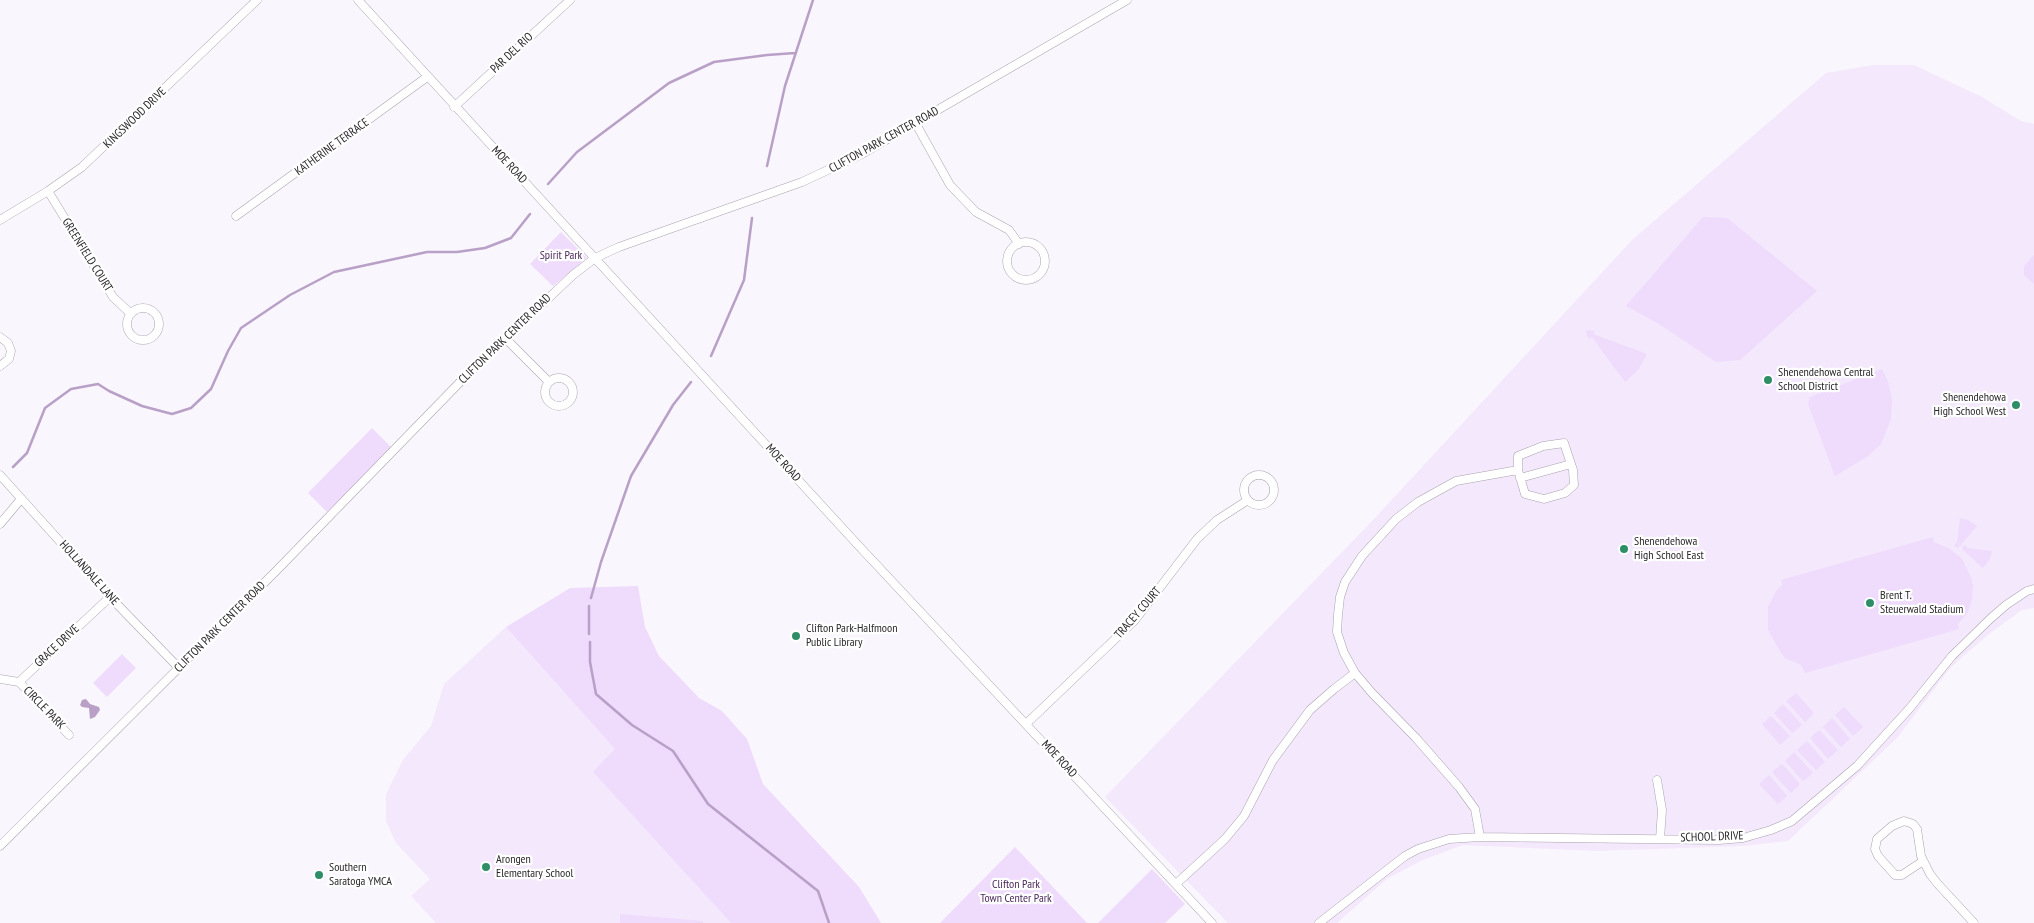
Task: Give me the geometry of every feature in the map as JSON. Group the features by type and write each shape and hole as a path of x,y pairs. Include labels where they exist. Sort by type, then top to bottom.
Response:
{"street":[{"name":"KINGSWOOD DRIVE","path":"0,220 48,191 82,167 256,0"},
{"name":"MOE ROAD","path":"358,0 850,537 1212,923"},
{"name":"PAR DEL RIO","path":"454,107 570,0"},
{"name":"CLIFTON PARK CENTER ROAD","path":"0,846 505,338 573,275 595,258 619,247 802,182 860,155 1127,0"},
{"name":"KATHERINE TERRACE","path":"236,216 427,77"},
{"path":"916,124 944,175 956,192 976,212 1009,230 1019,244"},
{"name":"GREENFIELD COURT","path":"48,191 113,297 131,314"},
{"path":"1032,243 1040,248 1044,255 1044,268 1035,278 1026,280 1017,278 1008,267 1009,253 1019,244 1032,243"},
{"path":"143,309 151,311 158,321 155,334 144,340 131,335 127,327 131,314 143,309"},
{"path":"0,337 8,343 11,351 9,359 0,366"},
{"path":"505,338 549,382"},
{"path":"1564,444 1571,464 1574,485 1565,493 1544,499 1525,494 1519,474 1518,456 1550,445 1564,444"},
{"path":"1480,836 1475,809 1459,787 1355,672 1344,653 1337,632 1340,597 1345,582 1362,556 1396,519 1418,502 1456,481 1519,474 1571,464"},
{"name":"HOLLANDALE LANE","path":"0,475 110,597 179,668"},
{"path":"0,524 21,499"},
{"name":"TRACEY COURT","path":"1026,724 1135,620 1197,539 1217,520 1248,500"},
{"name":"SCHOOL DRIVE","path":"1319,923 1383,872 1418,848 1449,838 1480,836 1719,840 1743,838 1771,830 1792,821 1857,766 1909,709 1952,656 1990,619 2013,600 2034,589"},
{"name":"GRACE DRIVE","path":"18,682 110,597"},
{"path":"1176,884 1225,839 1244,816 1273,760 1310,710 1355,672"},
{"path":"0,679 18,682"},
{"name":"CIRCLE PARK","path":"18,682 69,734"},
{"path":"1657,780 1662,810 1660,839"},
{"path":"1923,861 1902,874 1895,875 1878,856 1875,850 1877,839 1892,826 1911,822 1917,829 1923,861 1937,883 1974,923"}],"shaded area":[{"name":"Shenendehowa Central School District","path":"1873,65 1914,65 1982,97 2021,121 2034,124 2034,608 2022,610 1989,634 1951,667 1897,738 1788,841 1743,846 1596,851 1463,845 1423,860 1388,878 1337,923 1228,923 1105,797 1373,520 1632,240 1826,73"},
{"path":"506,627 616,750 593,772 731,923 436,923 411,896 430,879 396,843 386,821 386,794 403,760 431,726 444,684"},
{"path":"86,699 90,704 99,707 100,710 95,717 90,719 89,708 80,705 82,700"}],"green space":[{"path":"1703,217 1727,218 1817,291 1740,360 1716,362 1659,324 1626,306"},
{"name":"Spirit Park","path":"561,232 587,258 553,286 530,264"},
{"path":"2034,255 2034,284 2024,275 2024,266"},
{"path":"1586,330 1595,331 1593,334 1647,354 1638,370 1625,382 1592,337 1589,339"},
{"path":"1882,369 1888,382 1892,399 1891,419 1881,444 1868,456 1835,476 1808,404 1810,397"},
{"path":"372,428 391,447 327,512 308,493"},
{"path":"1960,518 1968,520 1977,526 1958,548 1954,546 1957,542"},
{"name":"Brent T. Steuerwald Stadium","path":"1933,537 1934,542 1950,549 1962,559 1971,577 1973,586 1972,599 1968,612 1958,624 1959,629 1805,673 1801,665 1785,658 1768,630 1768,607 1776,591 1782,585 1781,580"},
{"path":"1964,545 1968,548 1992,551 1990,559 1983,568 1962,549"},
{"path":"638,586 645,627 659,656 699,698 722,711 747,739 763,784 859,887 881,923 731,923 593,772 615,749 506,627 570,588"},
{"path":"122,654 136,668 107,697 93,683"},
{"path":"1796,693 1814,713 1805,722 1786,701"},
{"path":"1783,704 1802,725 1792,733 1774,713"},
{"path":"1844,707 1863,727 1853,736 1835,715"},
{"path":"1771,716 1790,736 1780,745 1762,724"},
{"path":"1832,718 1850,739 1841,747 1823,727"},
{"path":"1819,730 1838,750 1828,759 1810,738"},
{"path":"1807,741 1825,762 1816,770 1797,750"},
{"path":"1794,752 1813,773 1803,781 1785,761"},
{"path":"1782,764 1800,784 1791,793 1772,772"},
{"path":"1769,775 1787,796 1778,804 1759,784"},
{"name":"Clifton Park Town Center Park","path":"1015,847 1087,923 940,923"},
{"path":"1152,869 1185,904 1165,923 1098,923"},
{"path":"620,914 703,921 703,923 620,923"}],"waterway":[{"path":"767,166 785,86 813,0"},
{"path":"548,184 577,152 669,83 714,62 795,53"},
{"path":"13,467 27,453 45,408 71,389 98,384 142,406 172,414 191,408 211,389 228,351 241,328 290,295 334,272 427,252 457,252 485,248 511,238 530,214"},
{"path":"711,356 744,280 752,218"},
{"path":"591,598 601,562 631,476 673,405 691,382"},
{"path":"589,606 589,634"},
{"path":"590,642 590,662 596,694 632,725 673,751 708,804 818,891 829,923"}],"place":[{"name":"Shenendehowa Central School District","path":"1768,380"},
{"name":"Shenendehowa High School West","path":"2016,405"},
{"name":"Shenendehowa High School East","path":"1624,549"},
{"name":"Brent T. Steuerwald Stadium","path":"1870,603"},
{"name":"Clifton Park-Halfmoon Public Library","path":"796,636"},
{"name":"Arongen Elementary School","path":"486,867"},
{"name":"Southern Saratoga YMCA","path":"319,875"}]}
